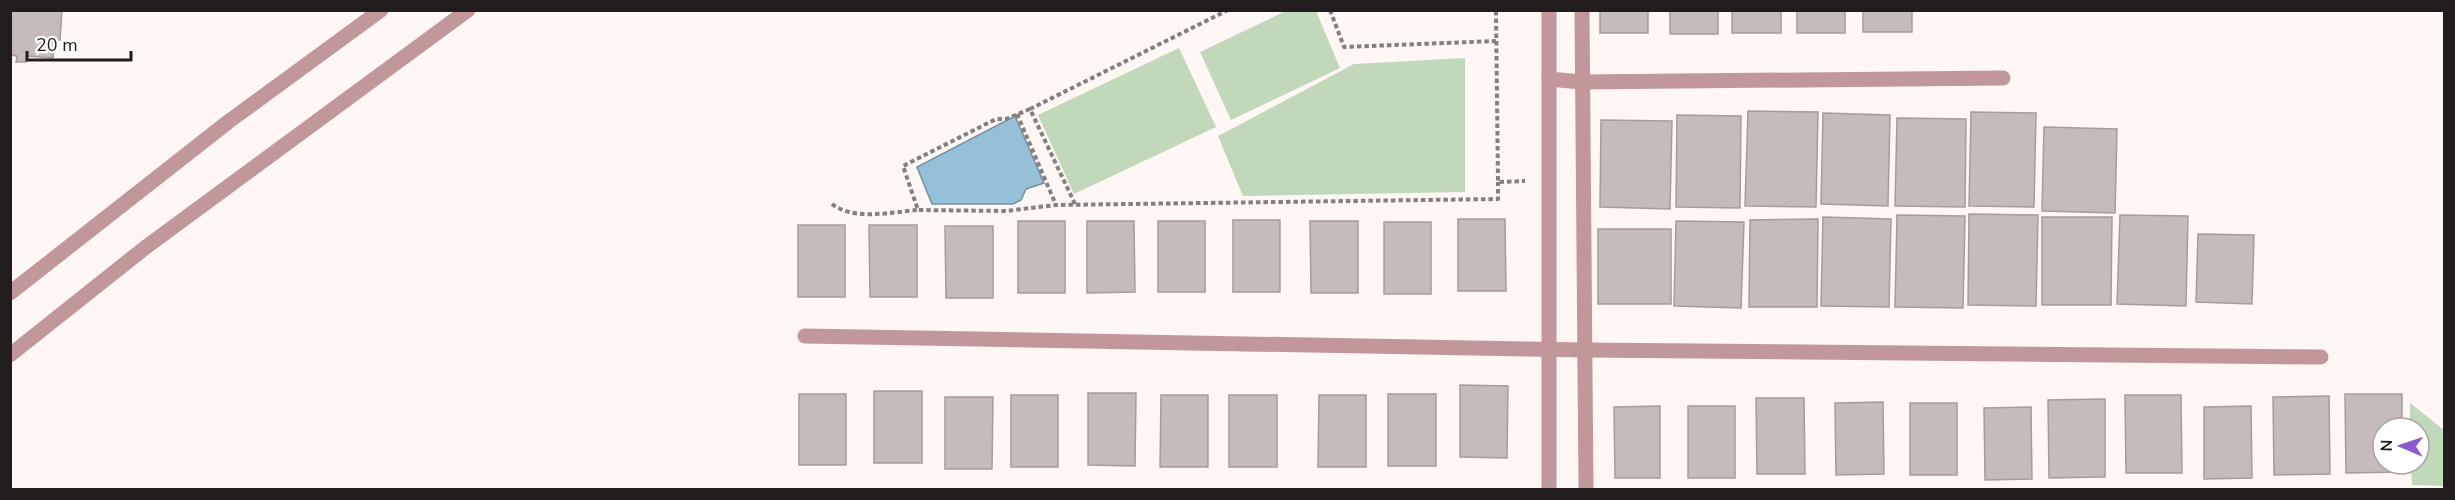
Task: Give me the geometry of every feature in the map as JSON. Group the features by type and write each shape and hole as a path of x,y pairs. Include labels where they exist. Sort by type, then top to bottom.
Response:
{"street":[{"path":"10,293 228,122 381,10"},
{"path":"10,355 146,247 468,10"},
{"path":"1549,10 1549,489"},
{"path":"1582,10 1586,489"},
{"path":"1549,80 1581,82 2003,78"},
{"path":"805,336 1550,347 1585,350 2321,357"}],"path":[{"path":"918,210 903,166 996,119 1006,119 1030,109 1228,10"},
{"path":"1330,10 1344,47 1496,41"},
{"path":"832,204 842,212 865,213 918,210 1006,211 1075,204 1498,199 1496,11"},
{"path":"1030,109 1075,204"},
{"path":"1017,114 1056,205"},
{"path":"1498,182 1550,181"}],"green space":[{"path":"1288,10 1316,11 1340,68 1231,120 1200,52"},
{"path":"1179,48 1216,127 1074,194 1038,115"},
{"path":"1465,58 1465,192 1243,196 1218,136 1354,64"},
{"path":"2410,403 2426,416 2410,416"},
{"path":"2431,420 2444,430 2444,486 2412,485 2412,476 2431,476"}],"water":[{"path":"1015,116 1044,183 1026,189 1021,200 1013,204 932,204 917,167"}],"building":[{"path":"10,10 62,10 60,40 55,40 53,58 27,56 26,62 16,62 17,56 10,55"},
{"path":"1600,10 1648,10 1648,33 1600,33"},
{"path":"1670,10 1718,10 1718,34 1670,34"},
{"path":"1732,10 1781,10 1781,33 1732,33"},
{"path":"1797,10 1845,10 1845,33 1797,33"},
{"path":"1863,10 1912,10 1912,32 1863,32"},
{"path":"1748,111 1818,112 1816,207 1745,206"},
{"path":"1971,112 2036,113 2034,207 1969,206"},
{"path":"1823,113 1890,115 1888,206 1821,204"},
{"path":"1677,115 1741,116 1740,208 1676,207"},
{"path":"1897,118 1966,119 1965,207 1895,206"},
{"path":"1601,120 1672,121 1670,209 1600,207"},
{"path":"2044,127 2117,129 2115,213 2042,211"},
{"path":"1969,214 2038,215 2036,306 1968,305"},
{"path":"1897,215 1965,216 1963,308 1895,307"},
{"path":"2120,215 2188,216 2186,306 2117,304"},
{"path":"1823,217 1891,219 1889,307 1821,306"},
{"path":"2042,217 2112,217 2111,305 2042,305"},
{"path":"1458,219 1505,219 1506,291 1458,291"},
{"path":"1818,219 1817,307 1749,307 1750,220"},
{"path":"1233,220 1280,220 1280,292 1233,292"},
{"path":"1018,221 1065,221 1065,293 1018,293"},
{"path":"1087,221 1134,221 1135,292 1087,293"},
{"path":"1158,221 1205,221 1205,292 1158,292"},
{"path":"1310,221 1358,221 1358,293 1311,293"},
{"path":"1676,221 1744,222 1741,308 1674,306"},
{"path":"1384,222 1431,222 1431,294 1384,294"},
{"path":"798,225 845,225 845,297 798,297"},
{"path":"869,225 917,225 917,297 870,297"},
{"path":"945,226 993,226 993,298 946,298"},
{"path":"1598,229 1671,229 1671,304 1598,304"},
{"path":"2198,234 2254,235 2252,304 2196,302"},
{"path":"1460,385 1508,386 1507,458 1460,457"},
{"path":"874,391 922,391 922,463 874,463"},
{"path":"1088,393 1136,393 1135,466 1088,465"},
{"path":"799,394 846,394 846,465 799,465"},
{"path":"1388,394 1436,394 1436,466 1388,466"},
{"path":"2345,394 2402,394 2402,416 2371,416 2371,473 2346,473"},
{"path":"1011,395 1058,395 1058,467 1011,467"},
{"path":"1161,395 1208,395 1208,467 1160,467"},
{"path":"1229,395 1277,395 1277,467 1229,467"},
{"path":"1319,395 1366,395 1366,467 1318,467"},
{"path":"2125,395 2181,395 2182,473 2126,473"},
{"path":"2329,396 2330,474 2274,475 2273,397"},
{"path":"945,397 993,397 992,469 945,469"},
{"path":"1756,398 1804,398 1805,474 1757,474"},
{"path":"2105,399 2105,477 2049,478 2048,400"},
{"path":"1883,402 1884,474 1836,475 1835,403"},
{"path":"1910,403 1957,403 1957,475 1910,475"},
{"path":"1660,406 1660,478 1615,478 1614,407"},
{"path":"1688,406 1735,406 1735,478 1688,478"},
{"path":"2251,406 2252,478 2204,479 2204,407"},
{"path":"2031,407 2032,479 1985,480 1984,408"}]}
